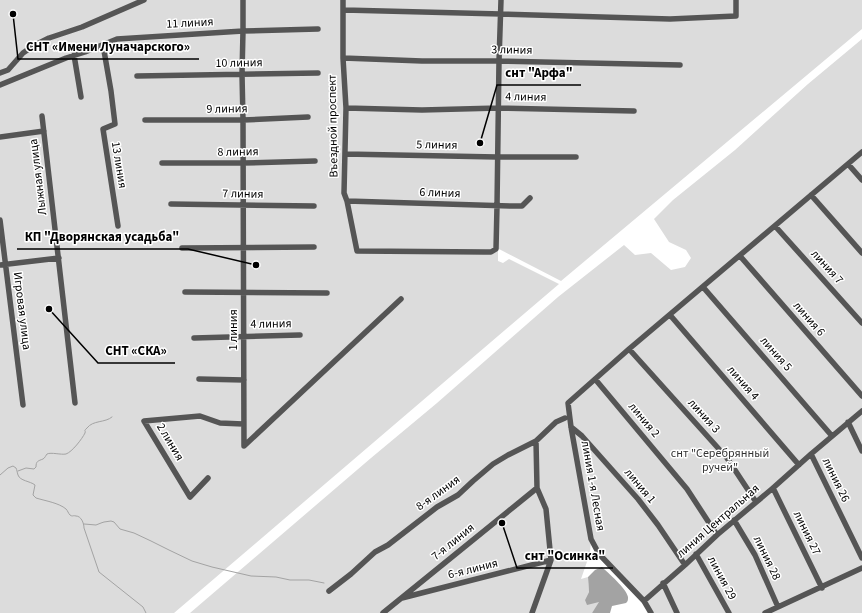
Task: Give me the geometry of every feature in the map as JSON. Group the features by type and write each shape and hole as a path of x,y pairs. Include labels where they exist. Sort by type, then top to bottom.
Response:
{"street":[{"path":"0,74 8,70 23,53 33,46 49,38 82,27 144,0"},
{"name":"1 линия","path":"243,0 244,446 401,299"},
{"name":"Въездной проспект","path":"343,0 343,58 346,108 344,193 357,251 491,252 496,249 497,206"},
{"path":"497,206 501,0"},
{"path":"344,10 670,19 736,16 736,0"},
{"name":"11 линия","path":"0,86 66,58 117,39 243,31 318,29"},
{"name":"13 линия","path":"103,45 115,124 103,129 118,226"},
{"path":"74,56 81,97"},
{"name":"3 линия","path":"343,58 422,61 680,65"},
{"name":"10 линия","path":"137,76 318,73"},
{"name":"4 линия","path":"346,108 422,110 499,108 634,111"},
{"name":"Лыжная улица","path":"42,116 75,403"},
{"name":"9 линия","path":"145,120 243,120 308,116"},
{"path":"0,137 44,131"},
{"path":"595,379 862,152"},
{"name":"5 линия","path":"345,154 576,157"},
{"name":"8 линия","path":"162,163 243,163 315,160"},
{"path":"848,164 862,180"},
{"path":"811,195 862,253"},
{"name":"6 линия","path":"347,201 522,206 530,198"},
{"name":"7 линия","path":"172,204 314,206"},
{"name":"Игровая улица","path":"0,220 2,265 23,405"},
{"name":"линия 7","path":"775,226 862,323"},
{"path":"182,248 314,247"},
{"name":"линия 6","path":"740,256 862,396"},
{"path":"2,265 58,258"},
{"name":"линия 5","path":"703,287 832,436"},
{"path":"185,292 327,293"},
{"name":"линия 4","path":"670,315 799,465"},
{"name":"4 линия","path":"194,338 300,335"},
{"name":"линия 3","path":"629,349 727,458 756,502"},
{"path":"200,379 244,380"},
{"name":"линия 1-я Лесная","path":"595,379 568,403 591,539 599,554 644,602 651,613"},
{"name":"линия 2","path":"595,379 688,489 717,535"},
{"name":"линия Центральная","path":"644,602 663,583 734,520 862,411"},
{"name":"2 линия","path":"208,478 190,497 144,421 200,416 220,423 243,424"},
{"name":"8-я линия","path":"329,591 351,574 375,552 388,545 437,507 458,495 493,464 536,441 556,422 564,418"},
{"path":"848,422 862,451"},
{"name":"линия 1","path":"571,427 582,436 638,499 658,525 685,565"},
{"path":"532,613 551,560 546,509 537,488 536,441"},
{"name":"линия 26","path":"811,454 862,558"},
{"name":"7-я линия","path":"383,613 537,488"},
{"name":"линия 27","path":"773,488 822,588"},
{"name":"линия 28","path":"734,520 755,555 778,607"},
{"name":"линия 29","path":"696,554 729,613"},
{"name":"6-я линия","path":"400,598 551,560"},
{"path":"765,613 822,588 862,568"},
{"path":"663,583 677,613"}],"green space":[{"path":"0,0 862,0 862,29 561,281 498,249 498,261 503,263 509,259 559,284 174,613 0,613"},
{"name":"снт \"Серебрянный ручей\"","path":"862,39 862,613 651,613 599,554 591,540 590,553 581,579 588,577 589,592 585,600 600,602 592,613 190,613 437,403 558,297 624,245 635,255 651,253 671,270 685,267 691,258 686,250 669,242 654,219 673,200 735,150 808,84"}],"shaded area":[{"path":"602,567 617,581 627,594 628,600 626,603 612,606 610,613 592,613 599,602 587,605 585,600 589,592 588,577 595,570"}],"waterway":[{"path":"18,471 26,468 34,469 36,464 44,459 47,454 68,453 79,442 85,433 85,430 90,425 112,417"},
{"path":"0,475 8,468 13,466 16,468 21,479 35,485 33,495 36,498 60,505 66,509 70,515 81,518 99,572 143,607 146,613"},
{"path":"84,524 96,525 104,522 114,522 120,529 134,533 192,561 212,567 251,576 276,577 290,580 309,580 324,583"}],"place":[{"name":"СНТ «Имени Луначарского»","path":"13,14"},
{"name":"снт \"Арфа\"","path":"480,143"},
{"name":"КП \"Дворянская усадьба\"","path":"256,265"},
{"name":"СНТ «СКА»","path":"49,309"},
{"name":"снт \"Осинка\"","path":"502,523"}]}
